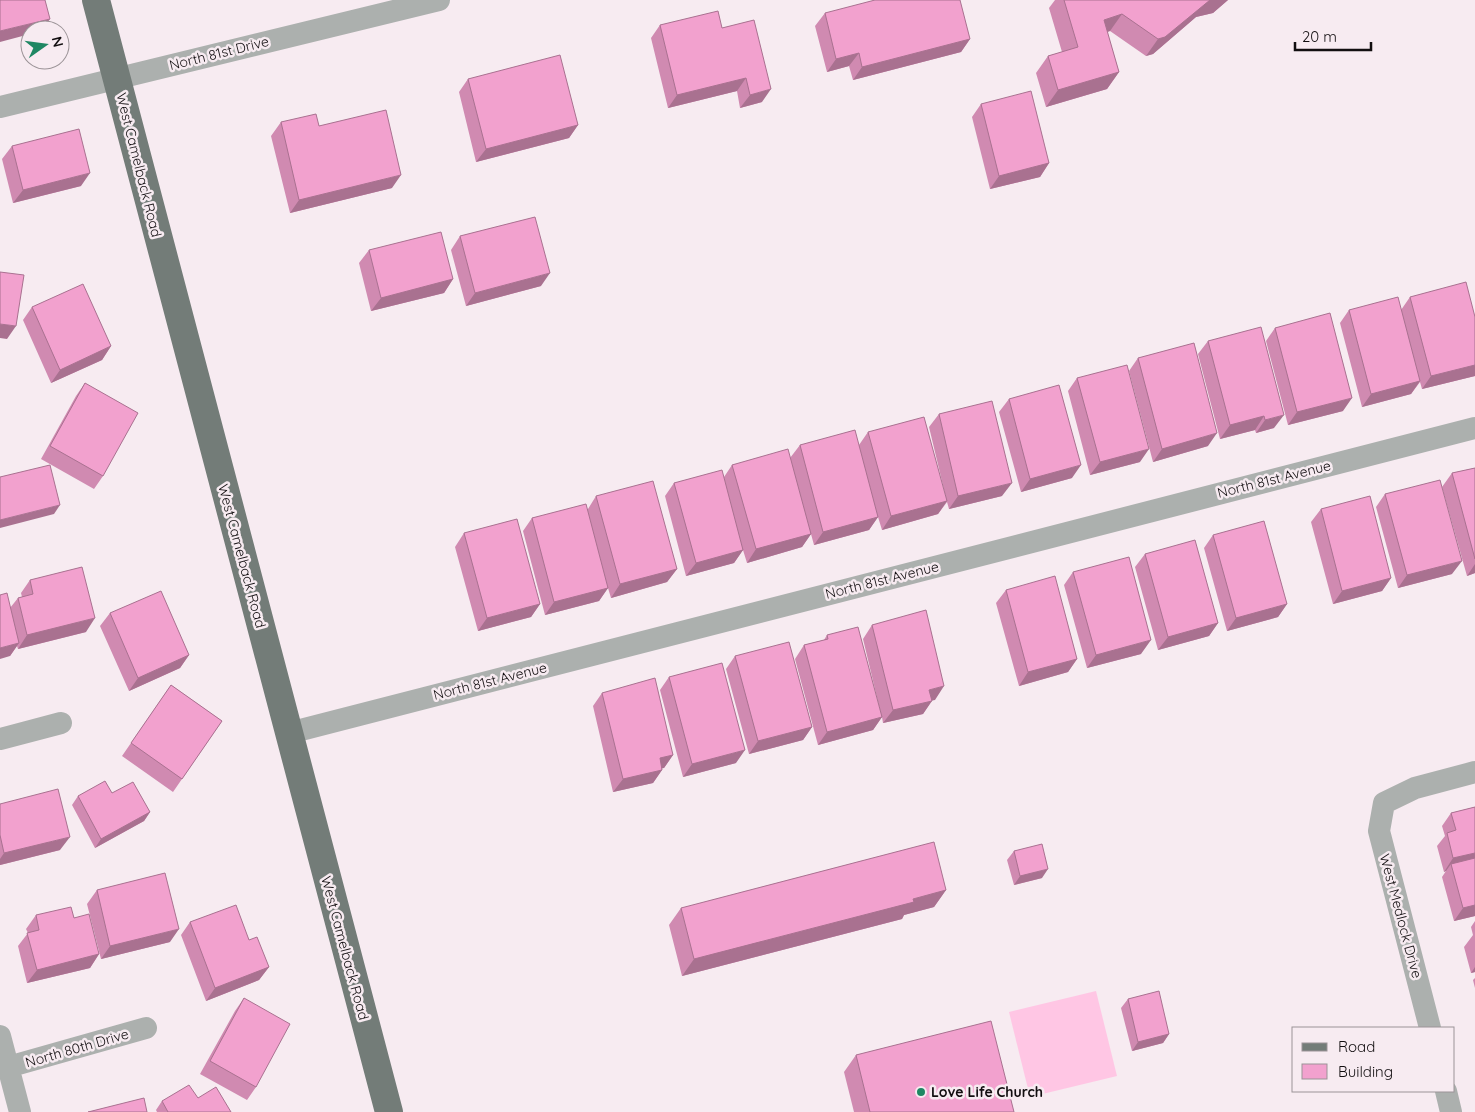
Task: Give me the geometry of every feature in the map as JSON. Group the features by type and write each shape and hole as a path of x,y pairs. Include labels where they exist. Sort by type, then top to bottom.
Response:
{"main road":[{"name":"West Camelback Road","path":"96,0 389,1112"}],"street":[{"name":"North 81st Drive","path":"0,107 439,0"},
{"name":"North 81st Avenue","path":"289,732 1475,428"},
{"path":"0,739 61,723"},
{"name":"West Medlock Drive","path":"1430,1027 1379,831 1384,803 1415,788 1475,772"},
{"name":"North 80th Drive","path":"8,1068 146,1028"},
{"path":"0,1036 20,1112"},
{"path":"1446,1092 1451,1112"}],"shaded area":[{"path":"1096,991 1117,1076 1030,1097 1009,1012"}],"building":[{"path":"0,0 45,0 50,19 20,20 20,26 0,31"},
{"path":"875,0 960,0 970,39 862,67 859,53 836,59 825,13"},
{"path":"1064,0 1210,0 1165,37 1158,39 1122,14 1104,20 1119,72 1058,90 1048,56 1078,47"},
{"path":"718,11 722,28 754,20 771,89 750,95 746,78 677,95 660,25"},
{"path":"560,55 578,125 486,149 468,79"},
{"path":"1031,91 1049,163 999,176 981,104"},
{"path":"386,110 401,175 299,200 281,122 316,114 319,126"},
{"path":"79,129 90,173 23,190 12,146"},
{"path":"535,217 550,273 475,293 460,236"},
{"path":"441,232 453,279 381,298 369,250"},
{"path":"0,272 24,275 16,326 0,324"},
{"path":"1466,282 1475,317 1475,365 1431,376 1410,297"},
{"path":"83,284 111,346 60,370 32,307"},
{"path":"1398,297 1420,381 1371,394 1349,310"},
{"path":"1330,313 1352,398 1297,412 1275,328"},
{"path":"1261,327 1284,415 1265,420 1264,416 1230,425 1208,341"},
{"path":"1194,343 1217,433 1162,449 1138,358"},
{"path":"1127,365 1149,449 1100,462 1077,378"},
{"path":"85,383 138,413 103,476 50,446"},
{"path":"1059,385 1081,465 1030,479 1009,399"},
{"path":"992,401 1012,483 958,496 939,414"},
{"path":"924,417 947,501 891,516 868,432"},
{"path":"855,430 878,517 823,532 800,445"},
{"path":"788,449 811,534 756,549 732,465"},
{"path":"50,465 60,505 0,520 0,477"},
{"path":"1475,468 1475,559 1452,473"},
{"path":"722,470 743,550 696,563 674,483"},
{"path":"1440,480 1462,561 1407,575 1385,494"},
{"path":"653,481 677,569 620,584 596,496"},
{"path":"1370,496 1391,578 1342,591 1321,509"},
{"path":"586,504 608,588 554,602 532,518"},
{"path":"517,519 540,604 487,618 464,533"},
{"path":"1264,521 1287,604 1236,618 1213,535"},
{"path":"1195,540 1218,623 1168,637 1145,554"},
{"path":"1129,557 1151,640 1096,655 1073,572"},
{"path":"82,567 95,618 27,635 18,598 33,594 30,580"},
{"path":"1055,576 1077,659 1028,672 1006,590"},
{"path":"161,591 189,655 138,678 110,613"},
{"path":"7,593 19,643 0,648 0,595"},
{"path":"926,610 944,686 929,690 932,701 893,710 872,625"},
{"path":"858,627 882,717 827,732 804,645 828,639 827,635"},
{"path":"789,642 812,727 758,741 735,656"},
{"path":"722,663 745,750 692,764 669,677"},
{"path":"655,678 673,755 660,758 662,770 623,779 602,693"},
{"path":"171,685 222,721 182,779 131,743"},
{"path":"105,781 112,793 133,782 150,812 101,839 78,796"},
{"path":"58,789 70,837 4,853 0,835 0,804"},
{"path":"1475,807 1475,853 1453,858 1447,833 1456,830 1451,813"},
{"path":"934,842 946,890 913,899 914,902 694,959 681,908"},
{"path":"1042,844 1048,869 1020,876 1014,851"},
{"path":"1475,858 1475,905 1463,908 1451,864"},
{"path":"165,873 179,929 110,946 97,890"},
{"path":"236,905 249,940 257,937 269,967 215,988 190,922"},
{"path":"71,907 74,918 89,914 99,954 37,970 27,933 39,930 36,915"},
{"path":"1159,991 1169,1034 1138,1042 1128,999"},
{"path":"244,998 290,1024 256,1087 210,1061"},
{"name":"Love Life Church","path":"991,1021 1014,1112 870,1112 856,1055"},
{"path":"189,1085 198,1098 216,1087 231,1112 168,1112 162,1101"},
{"path":"144,1098 147,1112 88,1112"}],"place":[{"name":"Love Life Church","path":"921,1092"}]}
